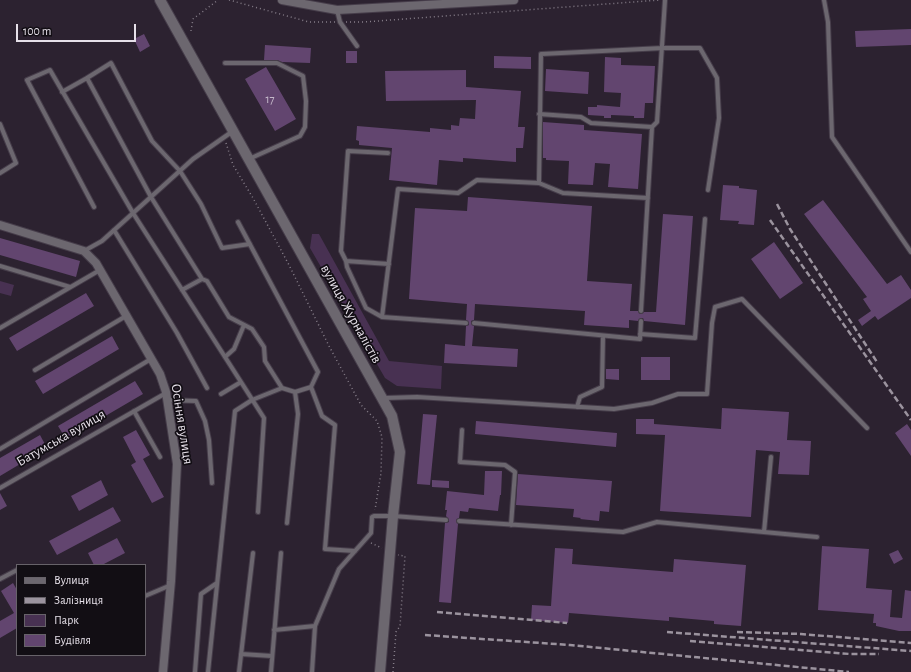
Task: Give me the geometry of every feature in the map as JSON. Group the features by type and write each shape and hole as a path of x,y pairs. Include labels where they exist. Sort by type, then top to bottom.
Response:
{"street":[{"name":"вулиця Журналістів","path":"160,0 384,398 392,416 400,452 380,672"},
{"path":"282,0 337,10 514,0"},
{"path":"0,225 84,251"},
{"name":"Осіння вулиця","path":"84,251 100,270 160,374 167,396 178,464 171,585 163,672"}],"lane":[{"path":"641,311 652,127 657,122 665,0"},
{"path":"824,0 828,22 832,137 911,252"},
{"path":"337,10 340,22 358,46"},
{"path":"539,183 541,54 663,48 700,48 716,78 719,118 708,190"},
{"path":"62,92 111,63 152,141 180,171 201,204 222,248 250,244"},
{"path":"225,63 277,63 303,76 306,101 305,127 300,136 249,159"},
{"path":"94,207 27,80 50,70 133,213 264,418 258,512"},
{"path":"87,78 151,197 202,279 207,281 229,317 252,330 264,347 265,361 282,388"},
{"path":"539,114 581,117 591,123 652,127"},
{"path":"0,124 16,163 0,173"},
{"path":"84,251 102,241 193,159 233,131"},
{"path":"388,153 348,150 341,251 347,267 366,308 382,317 466,323"},
{"path":"382,317 398,189 458,193 477,180 539,183 563,193 648,198"},
{"path":"640,334 695,338 705,219"},
{"path":"238,222 318,372 311,387 322,416 335,425 325,548 355,550"},
{"path":"114,230 177,332 207,388"},
{"path":"346,262 389,264"},
{"path":"0,266 70,287"},
{"path":"0,328 100,270"},
{"path":"182,290 202,279"},
{"path":"384,398 417,397 614,409 652,403 678,394 707,394 714,307 742,300 867,428"},
{"path":"35,370 126,316"},
{"path":"474,323 640,339 641,321"},
{"path":"225,357 234,349 244,325"},
{"path":"577,407 580,397 602,387 603,336"},
{"path":"0,449 151,359"},
{"path":"221,394 241,382"},
{"path":"208,672 235,411 252,400 282,388 295,392 311,387"},
{"path":"287,524 298,414 295,392"},
{"path":"167,396 196,401 205,421 209,440 212,484"},
{"name":"Батумська вулиця","path":"0,488 134,411 167,396"},
{"path":"134,411 160,457"},
{"path":"462,430 460,462 505,465 515,472 512,525"},
{"path":"764,532 771,457"},
{"path":"312,672 315,626 339,569 371,533 371,519 374,516 393,516 446,520"},
{"path":"459,521 623,532 657,522 817,537"},
{"path":"239,672 253,552"},
{"path":"271,672 281,553"},
{"path":"0,579 16,571"},
{"path":"195,672 201,594 217,583"},
{"path":"146,596 171,585"},
{"path":"274,630 315,626"},
{"path":"241,654 272,656"}],"path":[{"path":"191,31 193,19 218,0"},
{"path":"224,137 233,165 253,198 289,265 329,346 361,405 377,421 382,436 381,472 374,516"}],"green space":[{"path":"312,234 319,234 389,361 442,366 441,389 397,386 385,378 310,248"},
{"path":"0,281 14,285 11,296 0,293"}],"building":[{"path":"911,29 911,45 856,47 855,31"},
{"path":"144,34 150,46 140,52 134,39"},
{"path":"265,45 311,48 310,63 264,60"},
{"path":"346,51 357,51 357,63 346,63"},
{"path":"494,56 531,57 531,69 494,68"},
{"path":"605,57 621,58 621,65 655,66 653,103 645,103 644,118 611,115 611,118 604,118 604,116 588,115 588,107 597,107 597,105 620,107 621,93 604,92"},
{"path":"266,67 296,119 275,131 245,79"},
{"path":"546,69 589,72 588,94 545,91"},
{"path":"466,70 466,87 521,91 518,127 525,127 523,148 516,148 516,162 463,158 463,162 439,160 437,185 389,180 392,148 359,145 359,141 356,140 357,126 430,132 430,128 451,130 451,125 459,126 460,118 475,119 476,100 386,101 385,71"},
{"path":"543,122 584,125 584,130 642,134 638,189 608,187 610,164 595,163 593,185 568,184 569,161 546,160 546,158 543,158"},
{"path":"723,185 739,186 739,188 757,190 754,225 738,224 739,221 720,220"},
{"path":"468,197 592,206 587,281 632,284 630,311 638,311 640,314 644,312 656,312 663,214 693,216 685,325 644,321 643,318 641,318 638,321 629,320 629,328 584,325 585,311 475,304 474,320 471,321 474,326 472,346 518,349 517,367 444,363 445,344 465,346 466,326 469,325 466,320 467,304 409,299 415,208 467,211"},
{"path":"823,200 887,284 901,275 911,290 911,298 878,320 875,316 862,326 858,320 871,311 863,299 867,297 804,214"},
{"path":"0,238 80,261 76,277 0,255"},
{"path":"774,242 803,283 780,299 751,259"},
{"path":"86,293 94,306 17,351 9,338"},
{"path":"112,336 119,349 43,394 35,381"},
{"path":"641,357 670,357 670,380 641,380"},
{"path":"606,369 619,369 619,380 606,379"},
{"path":"135,381 143,394 66,439 58,426"},
{"path":"722,408 789,412 787,440 811,441 809,475 778,474 780,452 756,450 751,517 660,511 665,435 636,434 636,419 654,419 654,424 721,429"},
{"path":"423,414 437,415 430,485 417,484"},
{"path":"476,421 617,433 616,447 475,434"},
{"path":"907,424 911,430 911,456 895,433"},
{"path":"136,430 150,455 143,459 164,497 152,503 131,465 136,462 123,437"},
{"path":"40,435 47,448 0,476 0,458"},
{"path":"485,471 502,471 501,495 498,511 469,508 468,512 460,511 459,518 456,520 458,524 451,603 439,602 445,523 449,522 446,516 447,510 445,510 447,491 484,495"},
{"path":"518,474 612,481 609,512 600,511 599,521 573,517 574,509 516,505"},
{"path":"101,480 108,495 79,511 71,496"},
{"path":"432,480 449,481 449,488 432,487"},
{"path":"0,493 7,506 0,510"},
{"path":"113,507 121,521 57,555 49,541"},
{"path":"117,538 125,553 104,564 94,564 88,553"},
{"path":"822,546 869,549 866,588 892,590 890,617 902,618 905,590 911,591 911,631 899,631 876,626 876,623 873,623 874,614 818,610"},
{"path":"555,548 573,549 572,564 673,572 674,559 746,565 741,626 714,624 714,621 669,617 669,621 569,613 568,623 531,620 532,605 551,606"},
{"path":"898,550 903,559 894,564 889,554"},
{"path":"13,583 16,588 16,629 0,638 0,621 14,613 1,591"}],"railway":[{"path":"777,204 790,229 877,362"},
{"path":"770,220 911,420"},
{"path":"437,612 567,623"},
{"path":"667,632 911,651"},
{"path":"737,632 801,634 911,643"},
{"path":"425,635 570,645 849,672"},
{"path":"690,641 850,654 879,654"}]}
